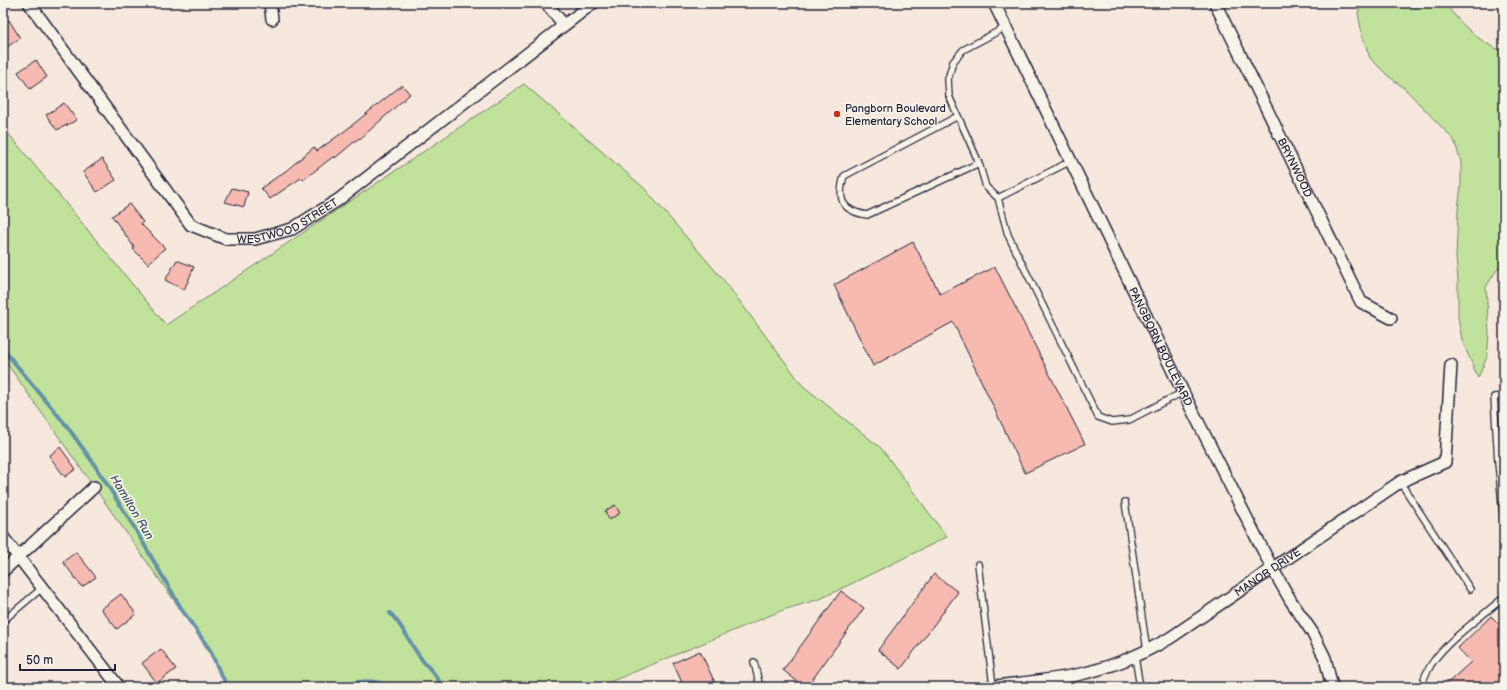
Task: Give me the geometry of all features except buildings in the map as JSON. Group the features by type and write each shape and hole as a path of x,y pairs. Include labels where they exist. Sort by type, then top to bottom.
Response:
{"street":[{"name":"WESTWOOD STREET","path":"29,3 191,225 226,239 255,239 292,230 338,200 593,3"},
{"path":"270,3 272,18"},
{"path":"546,3 564,25"},
{"name":"PANGBORN BOULEVARD","path":"994,3 1183,392 1272,568 1291,601 1312,632 1325,658 1332,687"},
{"name":"BRYNWOOD","path":"1215,3 1361,302 1391,318"},
{"name":"MANOR DRIVE","path":"991,687 1077,675 1135,657 1170,638 1400,482 1446,462 1451,365"},
{"path":"3,571 94,487"},
{"path":"3,537 119,687"}],"lane":[{"path":"1006,27 963,50 953,62 948,79 949,96 979,163 986,187 998,198 1008,235 1098,417 1112,422 1129,420 1183,392"},
{"path":"958,116 844,176 840,190 845,207 855,213 867,216 979,163"},
{"path":"998,198 1071,161"},
{"path":"1504,396 1494,397 1504,525"},
{"path":"1400,482 1470,589"},
{"path":"1125,502 1147,651"},
{"path":"978,564 991,687"},
{"path":"3,621 42,588"},
{"path":"1422,687 1427,672 1436,658 1453,640 1504,597"},
{"path":"1135,657 1140,687"},
{"path":"754,662 760,687"}],"green space":[{"path":"1362,3 1445,3 1471,32 1487,44 1504,52 1504,266 1498,268 1486,287 1489,334 1487,357 1478,378 1462,340 1458,317 1456,257 1458,210 1461,185 1461,162 1454,140 1405,89 1387,75 1370,58 1362,35 1358,13"},
{"path":"524,84 644,188 726,283 803,386 881,448 947,537 820,599 783,610 598,687 228,687 202,640 3,358 3,127 166,325"}],"waterway":[{"name":"Hamilton Run","path":"3,349 66,425 92,461 131,522 184,613 210,650 221,675 229,687"},
{"path":"390,613 399,623 423,661 435,674 442,687"},
{"name":"Hamilton Run","path":"337,687 364,681 377,682 392,687"}],"place":[{"name":"Pangborn Boulevard Elementary School","path":"837,114"}]}
